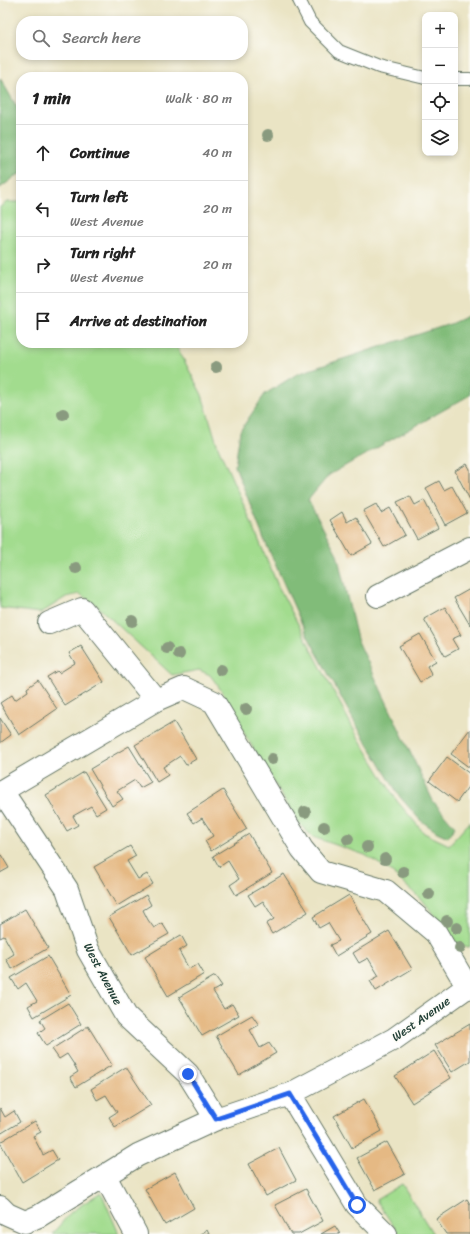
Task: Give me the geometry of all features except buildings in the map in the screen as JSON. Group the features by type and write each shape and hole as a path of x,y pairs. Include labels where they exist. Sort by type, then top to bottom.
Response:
{"street":[{"path":"378,596 470,548"},
{"path":"49,623 82,609 156,700"},
{"path":"1,791 156,700 184,688 214,702 302,849 321,872 386,891 436,933 469,986"},
{"name":"West Avenue","path":"1,791 67,889 88,950 126,1016 188,1074 216,1119"},
{"name":"West Avenue","path":"0,1207 7,1214 25,1222 39,1216 138,1156 216,1119 290,1094 394,1039 469,986"},
{"path":"290,1094 357,1205 386,1234"},
{"path":"105,1176 136,1234"}],"lane":[{"path":"299,0 310,22 340,51 379,67 422,77"},
{"path":"458,79 470,79"}],"green space":[{"path":"0,78 16,105 16,176 0,188"},
{"path":"7,202 16,202 16,348 178,348 202,395 218,447 278,586 355,732 397,801 424,833 449,845 470,822 470,947 462,946 453,941 425,903 389,870 365,855 313,837 300,825 247,738 221,690 210,675 199,670 172,675 96,605 80,594 66,597 41,613 0,608 0,207"},
{"path":"470,315 470,395 329,475 308,500 337,554 357,639 433,801 455,827 448,837 437,832 420,820 400,797 354,721 305,631 264,539 235,466 240,431 265,394 297,374 450,324"},
{"path":"402,1184 433,1234 399,1234 376,1200"},
{"path":"101,1192 119,1234 52,1234 71,1212"}],"route":[{"path":"188,1074 216,1119 290,1094 357,1205"}]}
